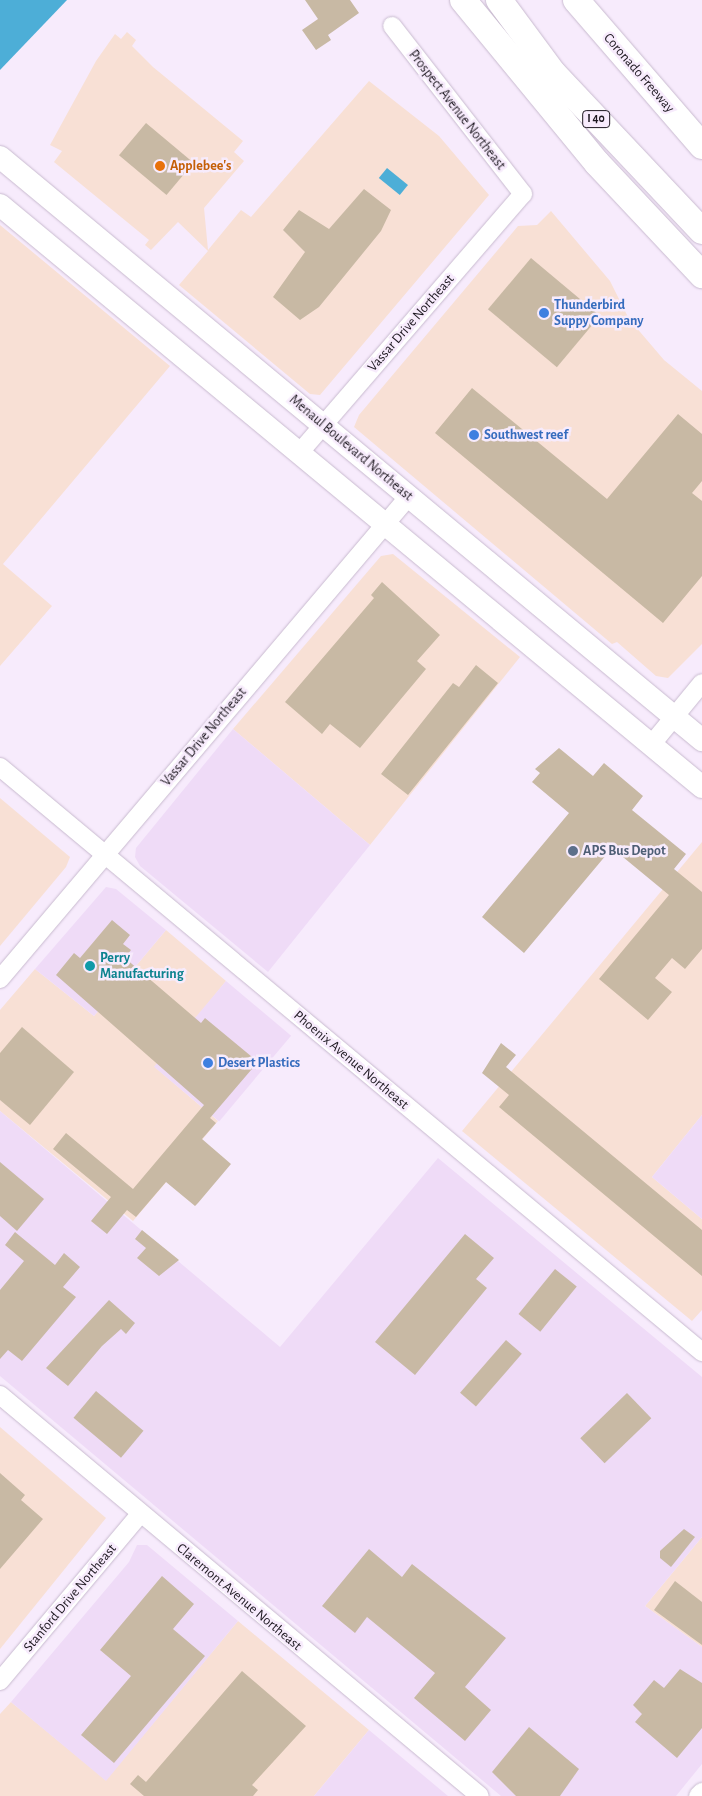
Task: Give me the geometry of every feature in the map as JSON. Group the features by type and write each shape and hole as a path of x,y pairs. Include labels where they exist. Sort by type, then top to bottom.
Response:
{"highway":[{"path":"463,0 586,150 702,275"},
{"name":"I 40","path":"499,0 553,73 702,231"},
{"name":"Coronado Freeway","path":"576,0 702,146"}],"main road":[{"name":"Menaul Boulevard Northeast","path":"0,157 702,740"},
{"path":"0,205 300,452 702,788"}],"street":[{"name":"Prospect Avenue Northeast","path":"392,26 523,194"},
{"name":"Vassar Drive Northeast","path":"300,452 523,194"},
{"name":"Vassar Drive Northeast","path":"0,980 409,496"},
{"path":"651,745 702,683"},
{"name":"Phoenix Avenue Northeast","path":"0,768 702,1352"},
{"name":"Claremont Avenue Northeast","path":"0,1395 140,1514 480,1796"},
{"name":"Stanford Drive Northeast","path":"0,1681 140,1514"},
{"path":"698,1796 702,1792"}],"shaded area":[{"path":"127,32 136,40 132,46 153,67 243,141 234,152 244,161 204,208 208,250 241,210 251,217 369,81 439,136 489,195 320,395 310,394 179,285 208,251 178,222 151,250 145,245 149,240 54,162 62,151 50,145 96,61 115,34 121,39"},
{"path":"551,211 610,281 629,319 664,360 702,391 702,644 668,678 656,676 617,642 612,644 354,427 359,415 518,226 537,225"},
{"path":"0,225 170,366 3,564 52,606 0,666"},
{"path":"393,554 520,657 370,845 233,729 381,556"},
{"path":"233,729 370,845 268,972 140,866 135,857 136,848"},
{"path":"0,798 70,857 66,867 0,946"},
{"path":"702,842 702,1115 652,1177 702,1219 702,1310 692,1321 462,1131"},
{"path":"106,887 116,889 166,930 94,1016 35,969"},
{"path":"166,930 226,981 156,1068 218,1121 133,1221 0,1111 0,1010 35,969 94,1016"},
{"path":"226,981 291,1036 219,1121 154,1067"},
{"path":"0,1111 280,1347 438,1158 702,1377 702,1537 645,1606 702,1647 702,1764 676,1796 501,1796 0,1376"},
{"path":"702,1115 702,1219 652,1177"},
{"path":"0,1427 106,1518 0,1649"},
{"path":"702,1537 702,1647 645,1606"},
{"path":"137,1545 147,1545 238,1621 106,1781 11,1702 129,1562"},
{"path":"238,1621 369,1730 314,1796 0,1796 0,1714 11,1702 106,1780"},
{"path":"369,1730 448,1796 314,1796"}],"water":[{"path":"0,0 67,0 0,70"},
{"path":"387,168 408,185 400,195 379,178"}],"building":[{"path":"305,0 350,0 359,13 328,35 331,40 316,50 302,30 318,19"},
{"path":"146,123 193,163 166,195 119,155"},
{"path":"364,189 391,210 381,231 319,307 300,320 273,297 305,252 283,230 299,210 329,229"},
{"name":"Thunderbird Suppy Company","path":"531,258 600,316 557,367 488,309"},
{"path":"472,388 607,499 678,414 702,434 702,481 692,493 702,501 702,576 663,623 435,433"},
{"path":"382,582 440,635 417,661 426,669 360,748 330,724 322,734 285,702 374,598 371,595"},
{"path":"476,665 498,683 408,795 381,774 453,683 459,687"},
{"name":"APS Bus Depot","path":"559,748 593,776 604,763 643,796 632,810 686,854 674,869 702,892 702,949 685,969 672,958 655,978 672,992 648,1020 599,979 669,895 612,848 524,953 482,917 569,813 532,782 540,773 535,769"},
{"path":"112,920 130,935 123,944 131,950 125,958 201,1023 205,1018 258,1062 210,1118 216,1123 202,1139 231,1164 198,1203 195,1206 166,1182 136,1217 127,1210 107,1234 91,1221 111,1197 53,1149 66,1133 133,1189 204,1105 56,975 74,953 80,958"},
{"path":"22,1027 74,1072 30,1125 0,1100 0,1053"},
{"path":"501,1043 516,1055 506,1067 702,1230 702,1276 499,1107 509,1095 482,1073"},
{"path":"0,1162 44,1199 17,1231 0,1216"},
{"path":"142,1230 179,1260 159,1276 137,1258 146,1248 135,1239"},
{"path":"15,1232 55,1265 64,1253 80,1267 63,1287 76,1297 22,1361 8,1350 0,1359 0,1290 24,1261 5,1245"},
{"path":"465,1234 494,1258 476,1279 487,1288 415,1375 375,1342"},
{"path":"555,1269 577,1287 540,1332 518,1314"},
{"path":"109,1300 135,1323 126,1334 121,1329 102,1346 68,1386 46,1368"},
{"path":"506,1340 522,1354 476,1407 460,1393"},
{"path":"96,1391 143,1431 121,1458 74,1418"},
{"path":"627,1393 651,1418 605,1463 580,1438"},
{"path":"0,1473 25,1495 21,1500 43,1519 0,1569"},
{"path":"684,1529 695,1537 671,1567 660,1558 660,1551"},
{"path":"369,1549 402,1577 412,1564 506,1638 465,1687 491,1710 465,1741 414,1698 435,1673 367,1617 355,1633 322,1606"},
{"path":"162,1576 194,1604 173,1629 205,1656 114,1763 81,1735 131,1676 100,1650"},
{"path":"675,1581 702,1602 702,1645 654,1610"},
{"path":"680,1669 702,1683 702,1728 677,1758 635,1722 642,1714 633,1705 654,1680 664,1688"},
{"path":"242,1671 306,1726 252,1785 258,1790 253,1796 144,1796 130,1784 138,1775 146,1782"},
{"path":"529,1727 579,1769 560,1796 516,1796 492,1772"}],"place":[{"name":"Applebee's","path":"160,166"},
{"name":"Thunderbird Suppy Company","path":"544,313"},
{"name":"Southwest reef","path":"474,435"},
{"name":"APS Bus Depot","path":"573,851"},
{"name":"Perry Manufacturing","path":"90,966"},
{"name":"Desert Plastics","path":"208,1063"}]}
